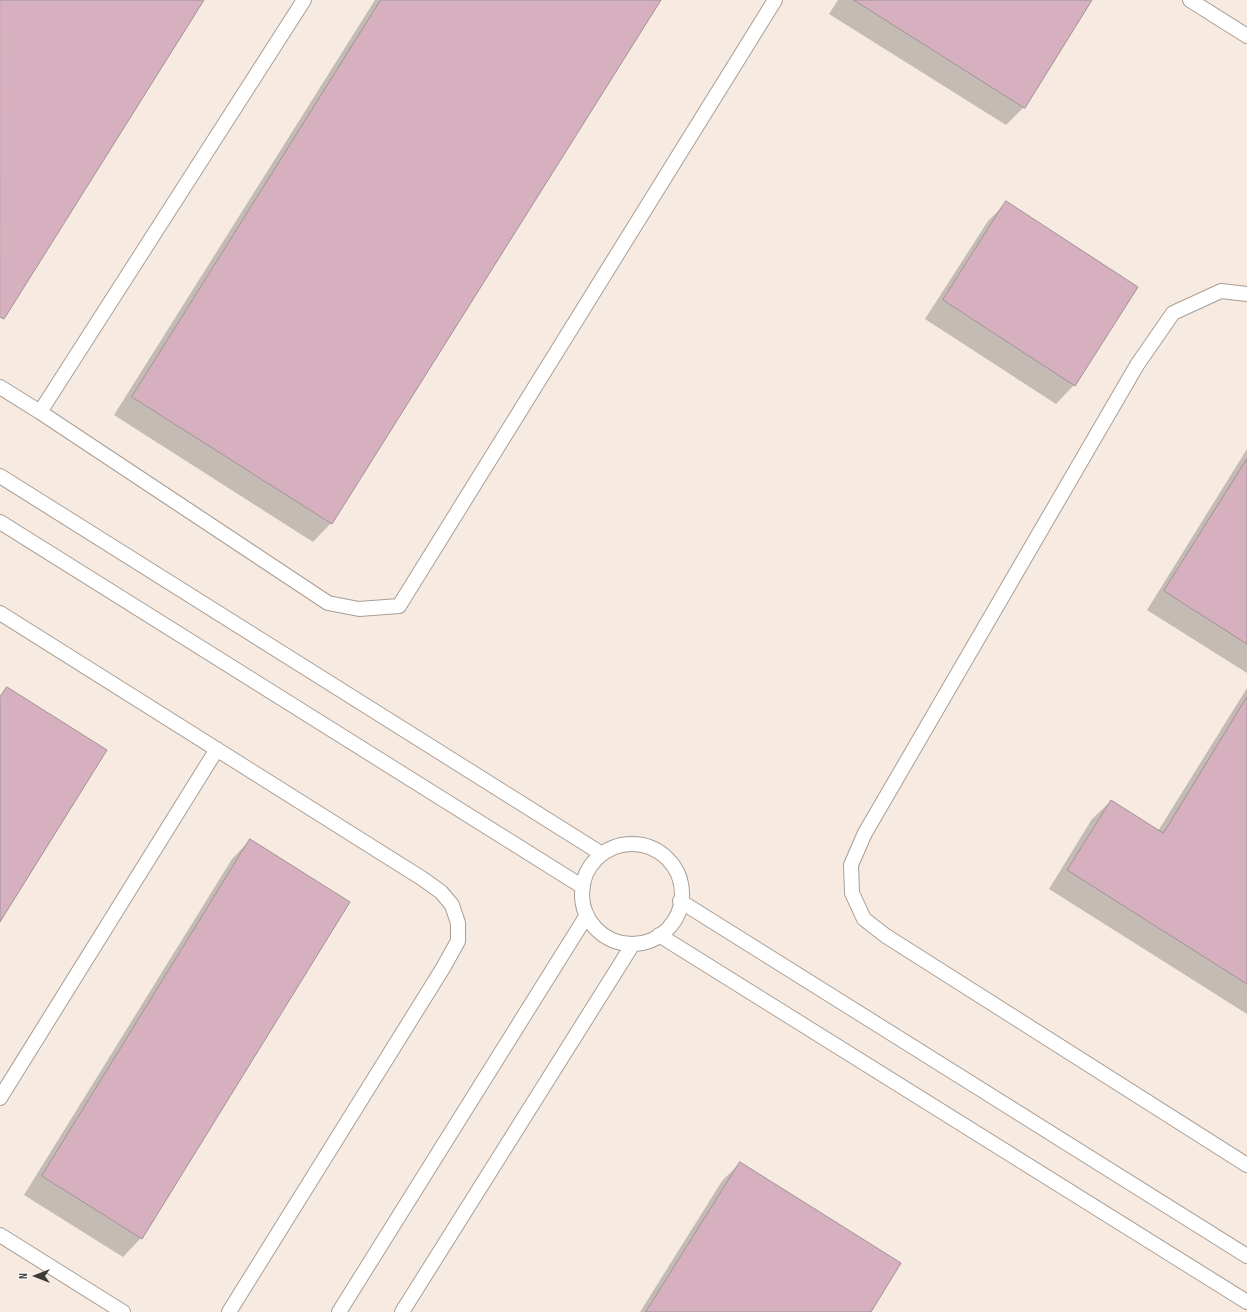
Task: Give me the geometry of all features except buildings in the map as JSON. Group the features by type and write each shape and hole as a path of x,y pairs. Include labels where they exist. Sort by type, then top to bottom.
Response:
{"lane":[{"path":"40,412 304,0"},
{"path":"0,388 40,412 328,603 359,609 399,606 775,0"},
{"path":"1190,0 1247,36"},
{"path":"1247,294 1221,291 1173,313 1137,365 865,833 851,865 852,893 864,919 886,936 1247,1165"},
{"path":"0,476 602,854"},
{"path":"0,522 583,887"},
{"path":"0,613 392,859 441,892 452,905 458,923 458,941 443,968 229,1312"},
{"path":"0,1098 217,749"},
{"path":"623,844 640,844 656,850 670,861 678,875 682,892 680,909 673,923 659,935 648,941 633,944 618,942 604,935 593,925 585,910 583,887 585,876 594,861 602,854 607,850 623,844"},
{"path":"680,901 1247,1256"},
{"path":"339,1312 587,915"},
{"path":"659,935 1247,1302"},
{"path":"402,1312 633,944"},
{"path":"0,1235 123,1312"}]}
